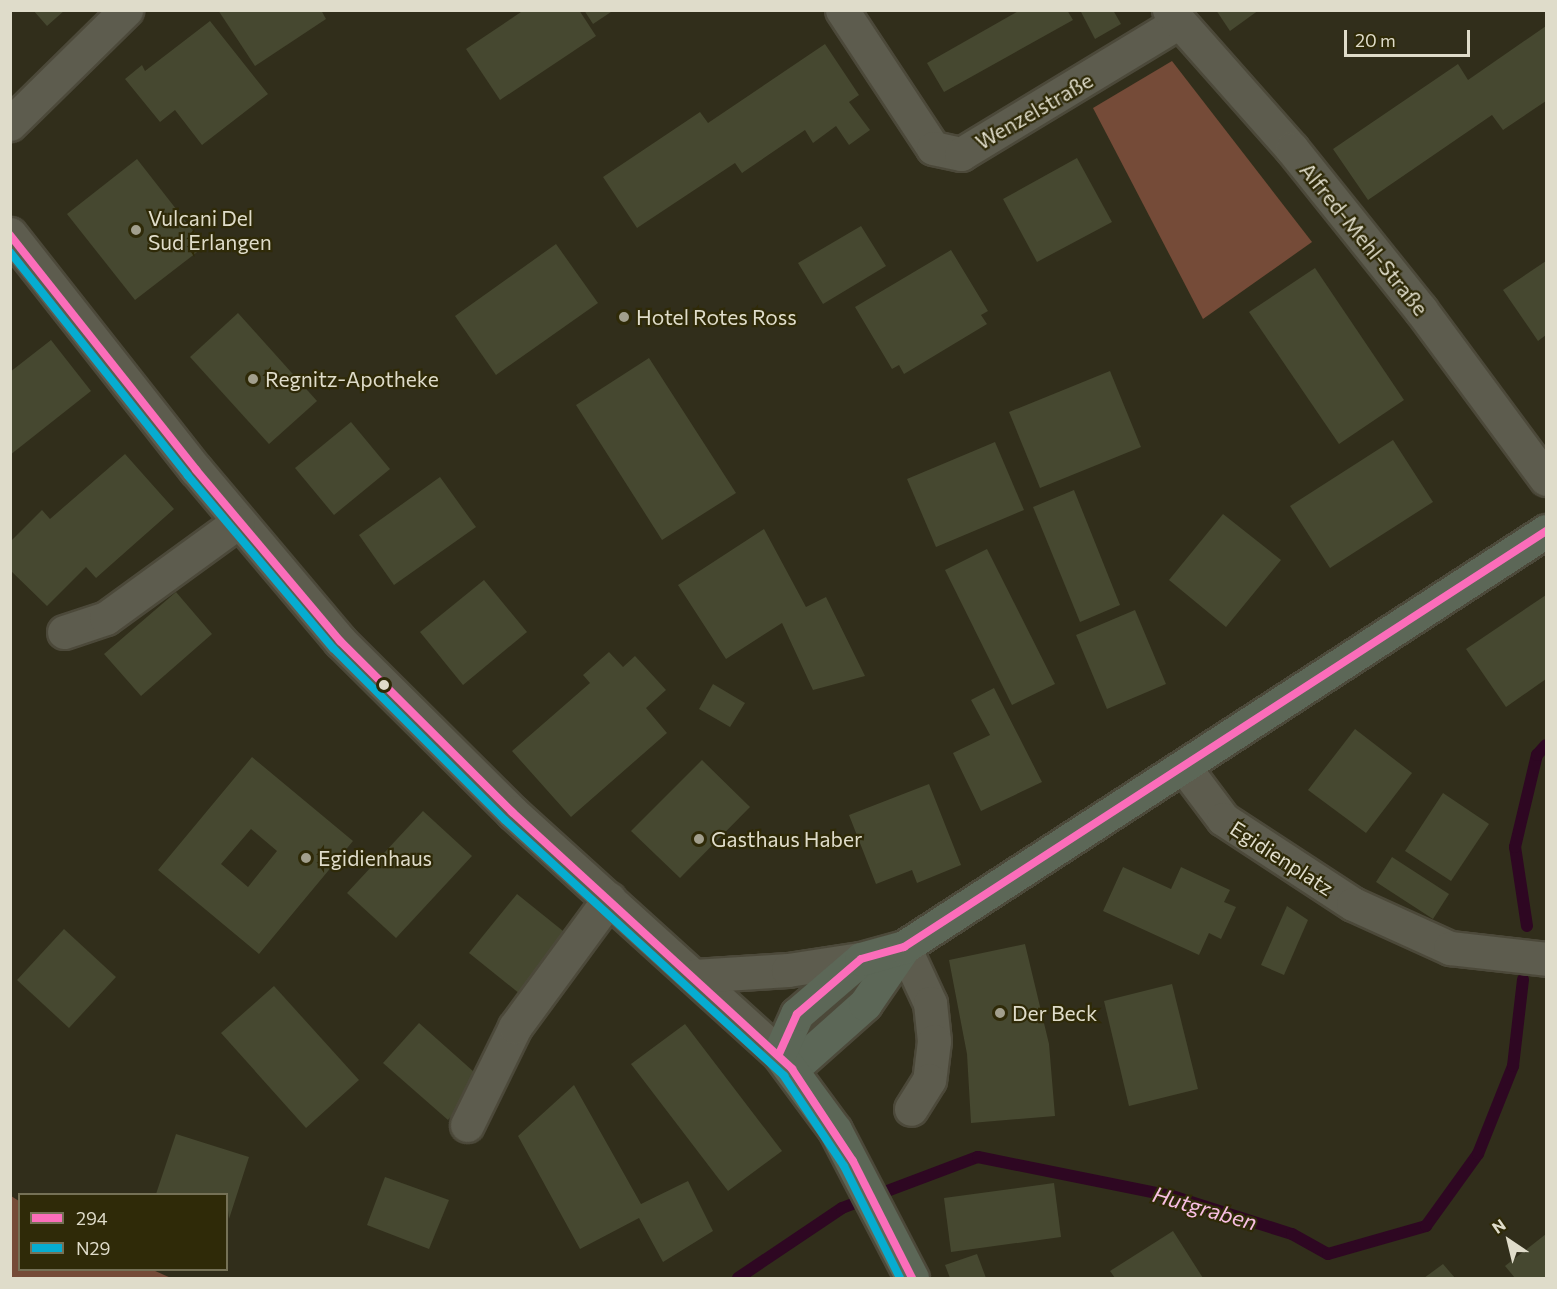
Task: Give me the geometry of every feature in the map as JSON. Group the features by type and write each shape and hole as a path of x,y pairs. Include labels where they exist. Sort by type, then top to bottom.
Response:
{"main road":[{"path":"912,1278 853,1161 785,1061 797,1014 861,959 903,947 1546,531"},
{"path":"785,1061 865,1004 903,947"}],"street":[{"path":"10,124 126,10"},
{"name":"Wenzelstraße","path":"842,10 933,148 961,154 1174,16"},
{"name":"Alfred-Mehl-Straße","path":"1174,16 1292,149 1421,310 1546,479"},
{"path":"10,234 238,522 406,711 785,1061"},
{"path":"64,632 105,618 238,522"},
{"name":"Egidienplatz","path":"1184,767 1223,819 1247,839 1353,904 1450,948 1546,959"},
{"path":"467,1125 515,1027 609,899"},
{"path":"903,947 930,1004 934,1041 929,1080 911,1109"},
{"path":"694,976 788,970 861,959"}],"shaded area":[{"path":"1172,61 1312,242 1203,319 1093,108"},
{"path":"11,1196 18,1200 18,1271 155,1271 171,1278 11,1278"}],"building":[{"path":"33,10 65,10 47,26"},
{"path":"218,10 321,10 326,19 255,66"},
{"path":"524,10 579,10 596,36 500,100 466,49"},
{"path":"584,10 614,10 593,24"},
{"path":"1020,10 1067,10 1073,20 944,92 927,63"},
{"path":"1080,10 1113,10 1121,24 1095,39"},
{"path":"1216,10 1259,10 1230,31"},
{"path":"210,21 268,94 202,145 175,110 160,122 125,79 142,65 145,71"},
{"path":"1546,26 1546,101 1503,130 1492,115 1368,200 1333,149 1458,64 1468,80"},
{"path":"825,44 859,95 849,102 870,130 849,145 836,126 813,143 805,130 742,173 735,163 637,228 603,177 700,112 708,123"},
{"path":"1077,158 1112,222 1037,262 1003,199"},
{"name":"Vulcani Del Sud Erlangen","path":"137,159 205,246 135,300 67,214"},
{"path":"861,226 886,266 823,304 798,263"},
{"path":"556,244 598,303 496,375 455,316"},
{"path":"951,250 988,311 981,315 987,324 904,374 899,365 892,369 855,307"},
{"path":"1546,261 1546,335 1538,341 1503,290"},
{"path":"1315,268 1404,400 1339,444 1249,312"},
{"name":"Regnitz-Apotheke","path":"238,313 317,401 269,444 190,357"},
{"path":"51,340 91,391 10,455 10,372"},
{"path":"649,358 736,493 662,540 576,405"},
{"path":"1110,371 1141,447 1040,488 1009,412"},
{"path":"351,422 390,469 334,515 295,468"},
{"path":"1393,440 1433,502 1330,568 1290,506"},
{"path":"995,442 1024,510 936,547 907,479"},
{"path":"125,454 174,509 96,578 86,567 47,606 10,570 10,542 42,510 50,519"},
{"path":"440,477 476,527 394,585 359,535"},
{"path":"1074,490 1120,605 1080,622 1033,507"},
{"path":"1223,514 1281,560 1226,627 1169,580"},
{"path":"764,529 806,607 826,597 865,676 813,690 782,623 726,659 678,585"},
{"path":"987,549 1055,684 1012,705 945,570"},
{"path":"484,580 527,632 463,685 420,632"},
{"path":"176,592 212,634 141,696 104,654"},
{"path":"1546,595 1546,679 1506,707 1466,649"},
{"path":"1135,610 1166,684 1107,709 1076,635"},
{"path":"609,652 623,667 635,656 666,690 646,708 667,733 571,817 512,751 590,683 583,675"},
{"path":"713,684 745,703 730,727 699,709"},
{"path":"994,688 1042,782 981,811 953,753 990,735 971,700"},
{"path":"1355,729 1412,773 1366,833 1308,790"},
{"name":"Egidienhaus","path":"252,757 353,841 259,954 158,870","holes":["251,829 277,851 248,887 221,864"]},
{"path":"702,760 750,807 680,878 631,831"},
{"path":"929,784 961,865 917,883 912,870 876,884 849,815"},
{"path":"1443,793 1489,824 1451,881 1405,851"},
{"path":"423,811 472,856 396,938 347,893"},
{"path":"1392,857 1449,894 1433,919 1376,882"},
{"path":"1123,867 1171,889 1181,867 1230,890 1224,902 1236,907 1221,939 1209,933 1199,955 1103,911"},
{"path":"517,894 568,935 520,994 469,953"},
{"path":"1287,906 1308,920 1284,975 1261,965"},
{"path":"64,929 116,977 69,1028 17,980"},
{"path":"1025,944 1049,1044 1055,1116 971,1123 967,1054 949,960"},
{"path":"1172,984 1198,1089 1129,1106 1104,1001"},
{"path":"274,986 359,1080 306,1128 221,1033"},
{"path":"419,1023 483,1080 448,1120 383,1063"},
{"path":"685,1024 782,1151 728,1191 631,1064"},
{"path":"574,1085 641,1204 688,1181 713,1231 663,1262 639,1218 580,1249 518,1136"},
{"path":"176,1134 249,1157 229,1219 228,1193 156,1193"},
{"path":"385,1177 449,1200 429,1249 367,1225"},
{"path":"1054,1183 1061,1237 951,1252 944,1198"},
{"path":"1173,1231 1203,1278 1115,1278 1110,1271"},
{"path":"1546,1234 1546,1278 1515,1278 1505,1266"},
{"path":"977,1254 986,1278 950,1278 945,1265"},
{"path":"1443,1264 1455,1278 1424,1278"}],"waterway":[{"name":"Hutgraben","path":"1527,926 1515,847 1537,755 1546,745"},
{"name":"Hutgraben","path":"738,1278 842,1208 978,1157 1172,1196 1292,1234 1328,1254 1426,1226 1478,1154 1513,1066 1523,980"}],"transit line":[{"name":"294","path":"10,235 196,470 340,641 512,812 792,1069 853,1161 912,1278"},
{"name":"N29","path":"10,252 188,476 333,648 505,820 784,1076 844,1166 900,1278"},
{"name":"294","path":"779,1054 797,1014 861,959 904,947 1546,531"}],"place":[{"name":"Vulcani Del Sud Erlangen","path":"136,230"},
{"name":"Hotel Rotes Ross","path":"624,317"},
{"name":"Regnitz-Apotheke","path":"253,379"},
{"name":"Gasthaus Haber","path":"699,839"},
{"name":"Egidienhaus","path":"306,858"},
{"name":"Der Beck","path":"1000,1013"}]}
